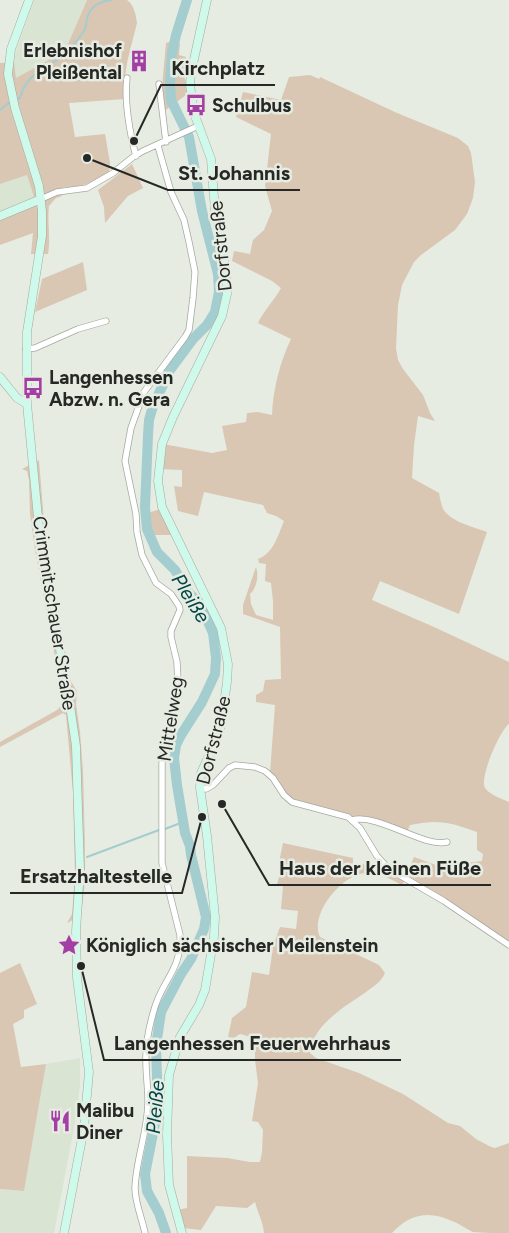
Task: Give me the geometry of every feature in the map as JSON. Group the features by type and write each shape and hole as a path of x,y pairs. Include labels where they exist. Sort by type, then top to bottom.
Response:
{"street":[{"name":"Crimmitschauer Straße","path":"29,0 9,58 8,74 15,108 35,170 41,199 42,236 29,316 26,349 27,404 40,538 70,705 78,780 80,870 76,953 78,993 88,1059 89,1086 83,1135 64,1233"},
{"name":"Dorfstraße","path":"182,1233 168,1185 169,1075 180,1037 199,1006 205,990 215,923 207,836 200,788 201,773 219,734 228,664 225,645 216,617 162,507 158,481 162,444 222,316 227,294 226,271 214,210 209,149 195,128 190,85 191,72 207,0"},
{"path":"127,78 128,112 136,156"},
{"path":"159,84 166,142"},
{"path":"0,216 57,192 87,188 113,174 136,156 195,128"},
{"name":"Mittelweg","path":"145,1233 135,1189 147,1108 146,1045 160,993 177,963 181,947 180,935 162,863 162,763 178,683 177,662 171,637 180,610 171,594 156,583 142,555 136,532 136,514 126,474 125,455 131,428 144,392 188,330 195,284 192,256 184,220 171,192 158,146"},
{"path":"26,349 35,348 78,329 106,321"},
{"path":"0,377 17,398 27,404"},
{"path":"200,788 213,785 232,766 244,765 255,767 270,774 284,795 292,802 344,816 352,820 360,828 377,856 389,869 444,901 509,945"},
{"path":"352,820 359,819 383,824 436,842 447,842"}],"shaded area":[{"path":"34,0 87,0 65,51 16,78 14,62 16,51"},
{"path":"87,0 127,0 133,7 137,23 126,70 125,99 69,103 75,137 105,134 110,163 109,173 87,184 63,187 62,196 56,198 49,206 48,254 31,254 33,233 0,245 0,214 34,197 27,175 0,184 0,63 14,62 16,78 65,51"},
{"path":"172,41 180,44 179,55 186,57 184,74 187,88 186,95 163,112 162,87 166,43"},
{"path":"310,75 319,79 320,77 397,113 458,138 468,146 471,153 475,182 473,198 467,214 455,230 414,262 402,285 398,305 396,348 398,360 423,395 435,421 418,416 412,478 439,493 443,509 451,517 463,524 487,532 459,614 380,581 372,600 509,662 509,724 491,754 484,783 485,788 490,793 509,802 509,942 450,901 406,875 414,857 452,871 456,864 482,861 483,854 477,850 477,832 451,824 429,822 410,825 407,832 383,823 292,802 270,773 275,705 256,702 256,695 263,691 265,680 281,679 280,627 243,614 243,605 256,567 256,585 250,594 251,604 256,615 273,620 271,583 265,581 266,564 259,563 258,559 272,548 284,521 267,513 263,505 204,492 198,516 178,511 174,486 182,487 182,470 159,469 163,444 212,453 227,450 222,426 246,422 247,413 258,412 272,415 278,376 291,339 258,323 281,288 272,281 232,261 234,251 250,254 253,240 264,230 272,211 265,186 271,134 236,117 243,92 281,100 289,77"},
{"path":"132,164 143,188 128,196 105,223 104,207 98,190"},
{"path":"27,175 34,197 0,214 0,184"},
{"path":"83,262 87,290 35,312 42,279"},
{"path":"39,460 46,546 70,680 77,691 76,704 83,771 85,881 81,916 67,923 72,914 75,876 73,793 66,715 63,713 0,747 0,742 57,710 63,700 35,550 30,514 29,480 27,471 22,469"},
{"path":"160,509 173,535 154,535 150,529 148,513"},
{"path":"283,843 353,858 353,863 363,864 405,880 402,885 384,876 375,874 365,873 356,875 337,888 323,908 319,918 318,928 320,937 379,965 385,973 377,984 340,1010 323,1025 312,1043 310,1053 316,1058 359,1073 403,1094 448,1123 460,1126 476,1139 491,1147 495,1148 509,1143 509,1233 473,1232 455,1222 427,1215 412,1218 392,1233 264,1233 255,1202 247,1208 216,1206 201,1230 183,1228 177,1210 187,1208 187,1156 260,1162 263,1130 258,1122 252,1121 258,1083 255,1038 240,1034 234,1038 228,1037 232,1018 246,1007 252,972 269,975 273,947 280,927 296,929 298,911 281,909 283,886 277,885 281,868 278,867"},
{"path":"20,963 37,1004 24,1010 24,1018 13,1024 21,1067 46,1064 24,1191 0,1189 0,973"},
{"path":"80,1058 77,1112 54,1233 0,1233 0,1189 24,1191 46,1064"}],"waterway":[{"path":"17,99 20,98 24,88 35,75 69,50 85,29 91,10 101,2 111,0"},
{"name":"Pleiße","path":"166,1233 159,1213 147,1191 145,1174 158,1108 156,1046 161,1012 191,959 204,929 206,917 190,846 185,833 174,758 176,745 202,702 215,674 216,658 213,633 206,617 198,602 187,591 175,570 157,552 147,529 145,507 149,420 153,406 170,370 193,339 207,325 215,312 219,292 218,274 202,211 189,137 171,100 172,54 187,0"},
{"path":"0,110 10,102"},
{"path":"165,829 183,822"},
{"path":"87,857 159,830"}],"place":[{"name":"Erlebnishof Pleißental","path":"139,61"},
{"name":"Schulbus","path":"196,105"},
{"name":"Kirchplatz","path":"134,141"},
{"name":"St. Johannis","path":"87,158"},
{"name":"Langenhessen Abzw. n. Gera","path":"33,388"},
{"name":"Haus der kleinen Füße","path":"222,804"},
{"name":"Ersatzhaltestelle","path":"202,817"},
{"name":"Königlich sächsischer Meilenstein","path":"69,945"},
{"name":"Langenhessen Feuerwehrhaus","path":"81,966"},
{"name":"Malibu Diner","path":"60,1121"}]}
